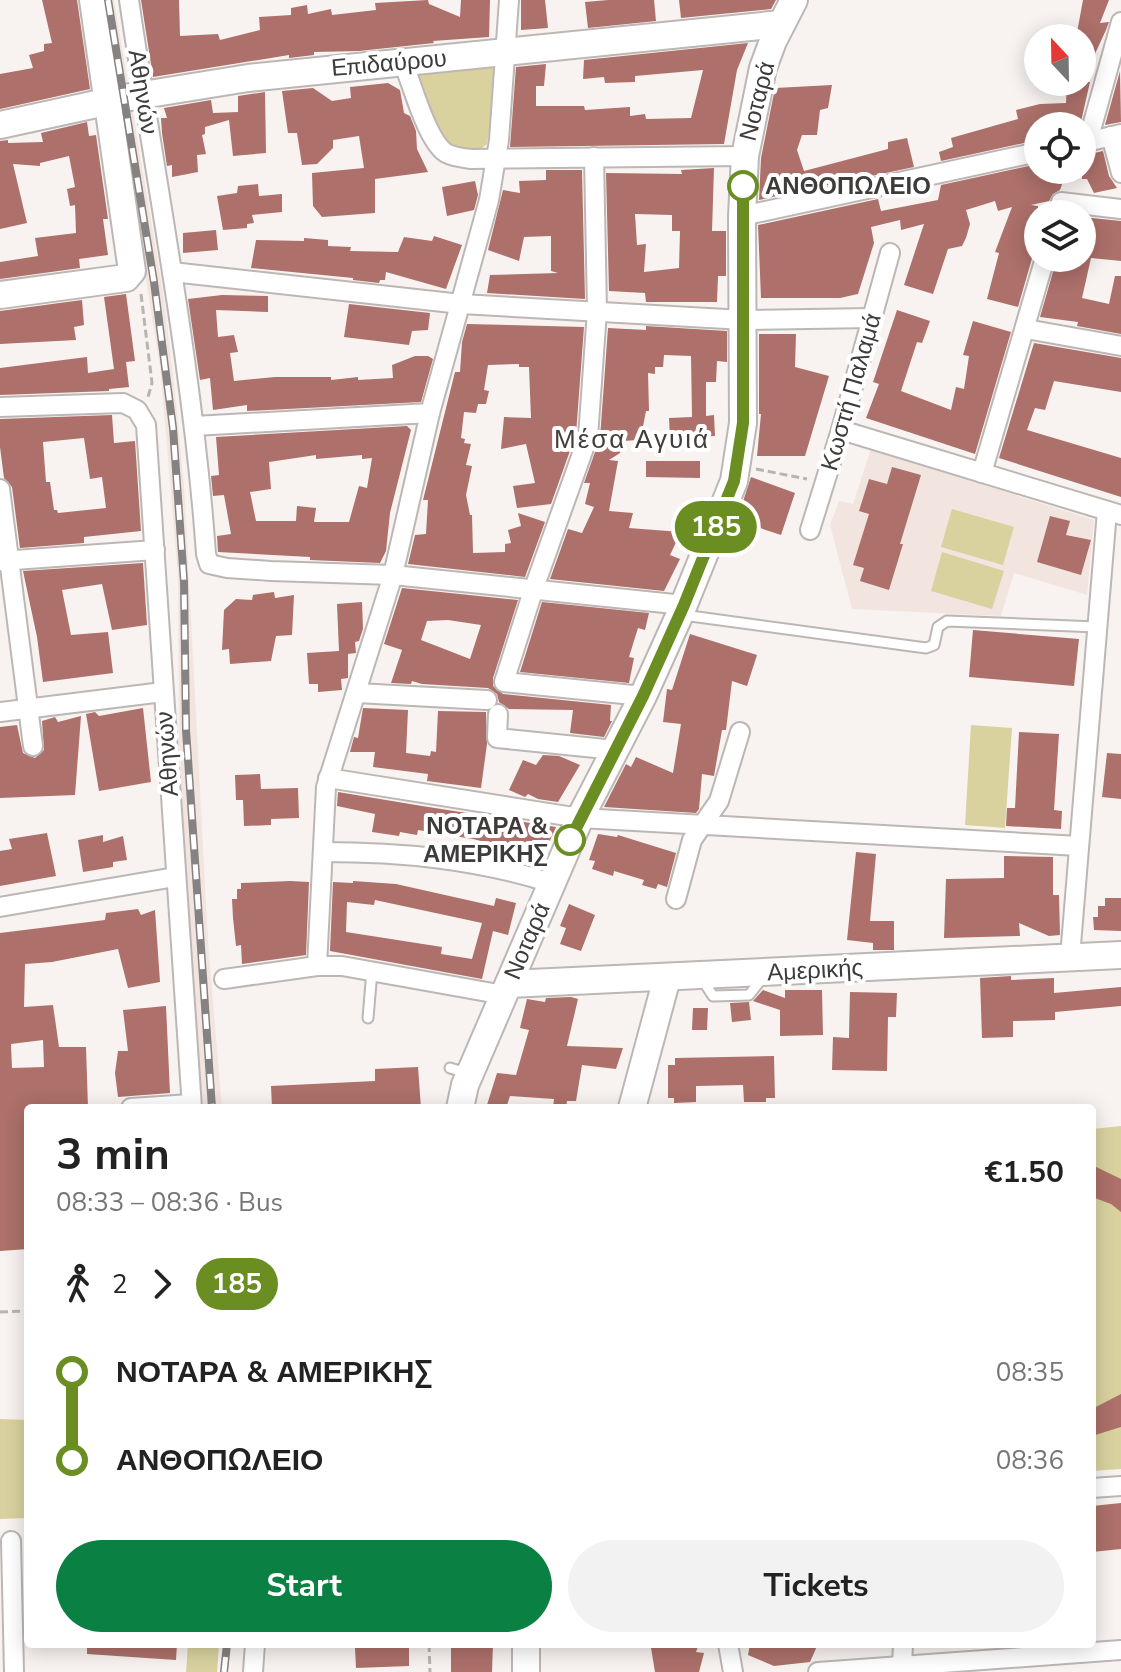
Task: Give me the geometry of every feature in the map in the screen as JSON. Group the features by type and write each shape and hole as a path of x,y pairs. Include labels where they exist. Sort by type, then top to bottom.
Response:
{"street":[{"name":"Αθηνών","path":"93,0 133,265 126,278"},
{"name":"Αθηνών","path":"129,0 194,426 209,564 271,571 393,575"},
{"path":"317,966 324,799 328,778 393,575 430,413 489,200 497,159 509,0"},
{"name":"Νοταρά","path":"460,1104 460,1071 506,989 580,818 643,696 734,481 743,423 742,216 745,156 758,85 781,24 794,0"},
{"path":"1094,112 1121,22"},
{"name":"Επιδαύρου","path":"0,125 143,95 248,78 781,24"},
{"path":"403,62 429,128 441,149 448,154 471,159 745,156"},
{"path":"1096,140 1116,135 1121,173"},
{"path":"742,216 1024,155"},
{"path":"594,157 597,311 588,437 504,682 643,696"},
{"path":"1096,209 1121,209"},
{"name":"Κωστή Παλαμά","path":"810,530 890,253"},
{"path":"172,272 461,304 744,320 872,318"},
{"path":"982,473 1041,272"},
{"path":"0,295 126,278"},
{"path":"1026,329 1121,346"},
{"path":"0,407 123,403 137,411"},
{"name":"Αθηνών","path":"137,411 146,425 192,1104"},
{"path":"194,426 430,413"},
{"path":"841,430 1114,513 1097,627 1070,957"},
{"path":"0,489 4,560 33,746"},
{"path":"4,560 155,550"},
{"path":"393,575 534,588 682,610"},
{"path":"0,712 163,692"},
{"path":"357,693 492,707 497,738 615,750"},
{"path":"676,899 692,840 719,801 740,732"},
{"path":"328,778 580,818 1079,846"},
{"path":"323,852 438,858 503,869 551,883"},
{"path":"0,907 175,877"},
{"name":"Αμερικής","path":"506,989 767,972 1121,955"},
{"path":"224,979 317,966 342,966 506,989"},
{"path":"633,1104 667,978"},
{"path":"1096,1488 1121,1486"},
{"path":"13,1541 14,1672"},
{"path":"253,1672 255,1648"},
{"path":"729,1648 733,1672"},
{"path":"902,1666 903,1648"},
{"path":"818,1672 1121,1650"}],"lane":[{"path":"682,610 926,648 934,645 938,627 947,621 1097,627"},
{"path":"368,1018 372,971"}],"path":[{"path":"126,278 128,284 140,288 152,383 137,411"},
{"path":"737,465 825,483"},
{"path":"0,1312 24,1311"},
{"path":"429,1648 430,1672"}],"shaded area":[{"path":"101,0 114,0 163,292 174,383 184,485 208,941 222,1104 203,1104 179,738 178,577 160,367"},
{"path":"495,58 494,103 487,144 471,151 451,146 441,139 411,68"},
{"path":"871,449 1094,520 1087,595 1014,573 1001,616 852,609 830,525 839,501 853,504"},
{"path":"952,509 1014,527 1003,565 941,547"},
{"path":"942,552 1004,571 992,609 931,591"},
{"path":"971,725 1012,728 1005,828 965,825"},
{"path":"1121,1126 1121,1469 1096,1471 1096,1129"},
{"path":"0,1419 24,1420 24,1518 0,1519"},
{"path":"188,1648 219,1648 217,1672 186,1672"}],"building":[{"path":"42,0 77,0 90,89 0,109 0,74 33,68 29,55 44,51 44,44 52,43"},
{"path":"141,0 179,0 180,36 218,34 220,40 260,30 259,17 291,15 291,8 307,5 308,14 331,9 332,15 376,10 375,3 428,0 429,4 460,17 461,0 490,0 489,37 359,51 314,52 314,55 289,58 289,55 153,77"},
{"path":"521,0 545,0 548,28 521,30"},
{"path":"654,0 656,21 588,28 585,2"},
{"path":"679,0 776,0 771,9 681,18"},
{"path":"1083,0 1109,0 1100,23 1109,22 1096,51 1096,24 1079,24"},
{"path":"748,43 737,70 724,144 510,147 516,67 546,64 544,86 536,86 536,106 584,106 585,110 630,107 630,116 645,114 646,119 691,118 703,70 635,76 635,82 605,83 604,77 583,79 584,60"},
{"path":"1120,71 1121,122 1105,125"},
{"path":"388,83 400,90 404,113 410,116 416,131 417,149 428,172 375,179 375,213 322,217 313,206 312,173 364,168 359,136 333,140 333,148 317,164 302,165 297,133 288,133 282,91 313,88 332,101 351,98 350,87"},
{"path":"832,85 828,108 820,110 817,135 802,135 797,150 804,171 888,149 888,142 907,138 914,167 759,200 761,158 775,88"},
{"path":"265,92 266,153 233,156 229,120 205,127 205,134 202,135 206,154 197,155 198,172 172,177 172,165 167,166 162,133 161,118 167,118 164,108 211,100 213,113 238,112 238,96"},
{"path":"1066,96 1087,96 1083,112 1024,112 1024,143 941,161 939,152 953,147 951,138 1018,119 1016,110 1040,104 1066,103"},
{"path":"87,122 89,136 96,135 108,219 103,219 108,255 79,259 80,268 0,279 0,262 38,256 35,238 76,233 75,205 70,206 67,189 75,187 69,156 40,163 40,166 13,164 27,223 0,229 0,141 43,142 41,133"},
{"path":"1103,151 1109,176 1117,188 1094,193 1090,184 1096,184 1096,153"},
{"path":"1024,167 1024,184 1062,184 1050,200 1024,200 1024,272 1028,272 1018,307 987,299 999,253 995,252 1012,207 998,211 995,201 966,210 970,224 966,238 962,246 948,249 933,294 904,285 924,224 901,230 900,220 871,227 874,243 858,294 840,298 761,298 758,225 878,199 881,211 938,200 941,185"},
{"path":"714,168 712,231 726,231 726,276 718,276 717,302 646,302 645,293 609,291 606,173 682,174 681,170","holes":["635,214 672,215 672,231 680,231 679,268 644,272 646,244 637,245"]},
{"path":"546,170 582,170 585,299 487,293 490,275 558,273 551,271 551,236 524,237 519,261 488,250 503,190 520,193 519,181 546,180"},
{"path":"475,181 478,195 474,210 447,216 442,187"},
{"path":"258,184 259,196 282,194 282,212 252,215 254,223 247,224 247,228 223,230 217,196 237,193 238,186"},
{"path":"1096,218 1121,221 1121,261 1096,258"},
{"path":"216,230 218,250 183,253 183,233"},
{"path":"434,236 462,245 446,289 386,272 385,280 379,283 251,268 256,240 328,240 328,246 351,247 350,251 398,252 404,237 432,241"},
{"path":"1053,272 1088,272 1082,298 1109,304 1115,276 1121,276 1121,334 1077,326 1078,322 1040,317"},
{"path":"126,294 135,361 126,362 129,387 109,391 0,395 0,368 87,357 88,373 114,369 104,297"},
{"path":"222,295 268,296 268,312 216,310 218,337 234,335 238,352 230,353 234,381 275,377 331,377 331,380 393,378 392,365 415,356 428,356 433,359 421,402 247,411 247,405 213,410 210,378 200,380 188,299"},
{"path":"82,300 84,325 74,327 76,340 0,344 0,311"},
{"path":"349,304 430,313 428,330 412,331 409,345 344,337"},
{"path":"897,310 930,321 922,343 917,342 901,391 951,410 956,387 964,389 969,356 963,355 973,321 1011,332 975,454 866,418 879,384 873,382"},
{"path":"467,324 584,327 576,434 551,504 517,508 513,486 535,483 526,444 501,449 504,417 531,418 529,367 519,367 519,364 488,365 484,390 489,391 486,404 478,404 476,413 464,412 461,438 465,439 464,443 471,444 466,465 472,466 466,495 472,515 473,553 505,552 505,544 511,543 508,530 521,526 518,513 545,522 525,577 408,564 415,535 426,534 428,500 423,500 455,372 460,372"},
{"path":"646,326 727,331 727,362 717,361 716,382 706,382 706,416 714,415 715,436 670,438 669,418 692,417 691,356 664,355 663,367 655,367 655,374 648,373 649,411 646,411 641,437 624,441 620,453 609,460 618,461 609,511 633,513 629,528 681,532 670,555 680,559 664,591 550,579 568,529 582,533 594,507 585,504 590,483 584,483 600,438 608,328 646,330"},
{"path":"759,334 796,334 795,367 829,376 805,456 757,456 761,414"},
{"path":"1034,343 1121,358 1121,392 1054,381 1045,410 1035,408 1027,430 1121,458 1121,497 999,458"},
{"path":"112,415 114,443 135,441 141,531 84,537 84,543 20,548 12,487 4,478 0,419","holes":["84,438 90,479 102,477 106,508 58,513 54,510 50,482 46,482 43,442"]},
{"path":"407,426 411,430 390,513 386,551 380,563 218,552 217,536 231,534 224,495 213,496 211,476 219,475 216,437","holes":["316,455 316,459 362,455 362,459 372,458 367,488 359,486 349,522 314,522 316,508 297,506 296,521 256,521 250,492 271,489 269,462"]},
{"path":"646,461 700,461 700,478 646,477"},
{"path":"892,467 921,475 889,590 860,581 864,568 853,565 869,514 859,511 869,479 887,484"},
{"path":"751,477 795,493 781,535 760,528 757,537 734,529"},
{"path":"1050,516 1070,521 1066,535 1091,540 1081,575 1037,562"},
{"path":"143,563 147,625 112,630 102,584 62,590 71,635 108,632 113,673 43,682 23,571"},
{"path":"402,588 518,600 493,686 503,694 611,705 612,721 604,737 570,733 573,710 509,709 488,688 412,681 411,684 391,683 402,650 384,644","holes":["448,620 481,625 470,659 421,640 427,621"]},
{"path":"274,592 275,598 294,595 292,635 276,636 271,661 230,664 229,649 222,650 224,610 236,599 252,600 253,595"},
{"path":"362,602 363,629 359,641 355,642 356,653 348,654 348,678 341,679 342,690 318,692 318,684 309,684 307,653 339,651 337,604"},
{"path":"542,602 649,613 645,630 638,628 629,657 634,658 629,683 520,672"},
{"path":"973,630 1079,639 1074,686 969,677"},
{"path":"690,634 757,655 747,686 732,681 726,730 722,730 714,776 702,774 699,809 696,813 604,807 626,764 631,767 636,757 673,773 681,724 663,722 667,689 672,690"},
{"path":"143,708 151,782 99,791 86,714 95,712 99,716"},
{"path":"363,708 408,710 406,753 430,756 431,751 436,752 438,711 486,712 487,744 481,788 427,781 428,774 373,767 375,752 350,752 354,737 358,738"},
{"path":"81,716 75,795 0,798 0,727 17,725 23,753 35,758 44,750 42,721 55,717 58,722"},
{"path":"1019,732 1059,734 1054,810 1062,811 1061,829 1006,826 1007,808 1015,808"},
{"path":"1107,753 1121,754 1121,799 1102,797"},
{"path":"543,755 559,756 580,765 558,802 528,794 525,797 509,790 523,760 536,765"},
{"path":"260,774 261,789 298,788 299,818 271,819 271,825 244,826 243,800 236,800 235,775"},
{"path":"338,792 556,827 543,856 418,830 417,835 400,832 399,836 372,832 375,814 337,806"},
{"path":"47,833 56,876 0,886 0,851 12,849 9,839"},
{"path":"598,834 618,835 676,853 667,887 658,884 656,889 642,885 644,880 614,871 613,876 592,869 595,861 589,860"},
{"path":"103,835 103,842 123,836 127,860 113,862 113,867 83,872 78,840"},
{"path":"856,852 876,854 870,921 894,921 894,950 873,950 873,943 847,940"},
{"path":"1004,856 1053,857 1053,895 1059,895 1060,935 1049,936 1019,923 1020,936 944,938 946,879 1004,878"},
{"path":"309,882 306,955 242,964 241,945 236,946 233,918 232,899 237,899 237,889 241,889 241,883"},
{"path":"333,882 396,884 494,906 496,898 516,903 508,935 493,931 482,979 330,951","holes":["375,900 482,923 472,959 441,954 442,947 346,932 347,902 374,905"]},
{"path":"1105,898 1121,898 1121,931 1094,930 1093,917 1098,917 1098,906 1105,906"},
{"path":"569,904 595,915 581,951 560,944 566,928 560,926"},
{"path":"138,909 141,915 155,910 160,982 128,988 118,949 25,964 24,1007 53,1005 59,1047 86,1047 88,1104 24,1104 24,1249 0,1251 0,933 105,920 106,913","holes":["43,1040 44,1067 12,1068 11,1044"]},
{"path":"1011,976 1011,980 1054,978 1054,993 1121,987 1121,1006 1055,1012 1055,1020 1013,1021 1013,1037 982,1038 980,978"},
{"path":"763,990 785,998 785,990 822,990 823,1035 780,1036 780,1010 753,1001"},
{"path":"850,992 897,993 896,1017 888,1017 887,1071 832,1070 833,1037 849,1038"},
{"path":"546,998 578,999 567,1046 623,1048 616,1069 582,1065 576,1101 567,1101 567,1104 553,1104 554,1099 510,1096 507,1104 487,1104 497,1073 516,1075 529,1030 520,1028 527,999 545,1002"},
{"path":"749,1002 751,1020 732,1022 730,1003"},
{"path":"166,1006 170,1093 118,1097 115,1073 118,1051 128,1051 123,1010"},
{"path":"693,1008 708,1008 707,1030 692,1030"},
{"path":"774,1056 775,1098 766,1098 766,1102 744,1102 743,1085 696,1086 696,1102 674,1103 674,1098 668,1098 668,1065 675,1065 675,1058"},
{"path":"418,1067 421,1104 272,1104 271,1086 375,1081 375,1069"},
{"path":"1096,1167 1121,1179 1121,1212 1096,1198"},
{"path":"1121,1394 1121,1427 1096,1435 1096,1407"},
{"path":"1121,1503 1121,1549 1096,1552 1096,1506"},
{"path":"87,1648 177,1648 176,1660 87,1654"},
{"path":"355,1648 409,1648 409,1666 356,1668"},
{"path":"451,1648 493,1648 492,1672 451,1672"},
{"path":"651,1648 698,1648 696,1652 704,1653 699,1672 655,1672"},
{"path":"749,1648 816,1648 810,1662 774,1666 748,1655"}],"railway":[{"path":"108,0 154,282 173,428 184,582 186,730 212,1104"},
{"path":"224,1672 227,1648"}],"bus line":[{"name":"185","path":"570,840 643,696 734,481 743,423 743,186"}],"place":[{"name":"ΑΝΘΟΠΩΛΕΙΟ","path":"743,186"},
{"name":"ΝΟΤΑΡΑ & ΑΜΕΡΙΚΗΣ","path":"570,840"}],"district":[{"name":"Μέσα Αγυιά","path":"632,439"}]}
